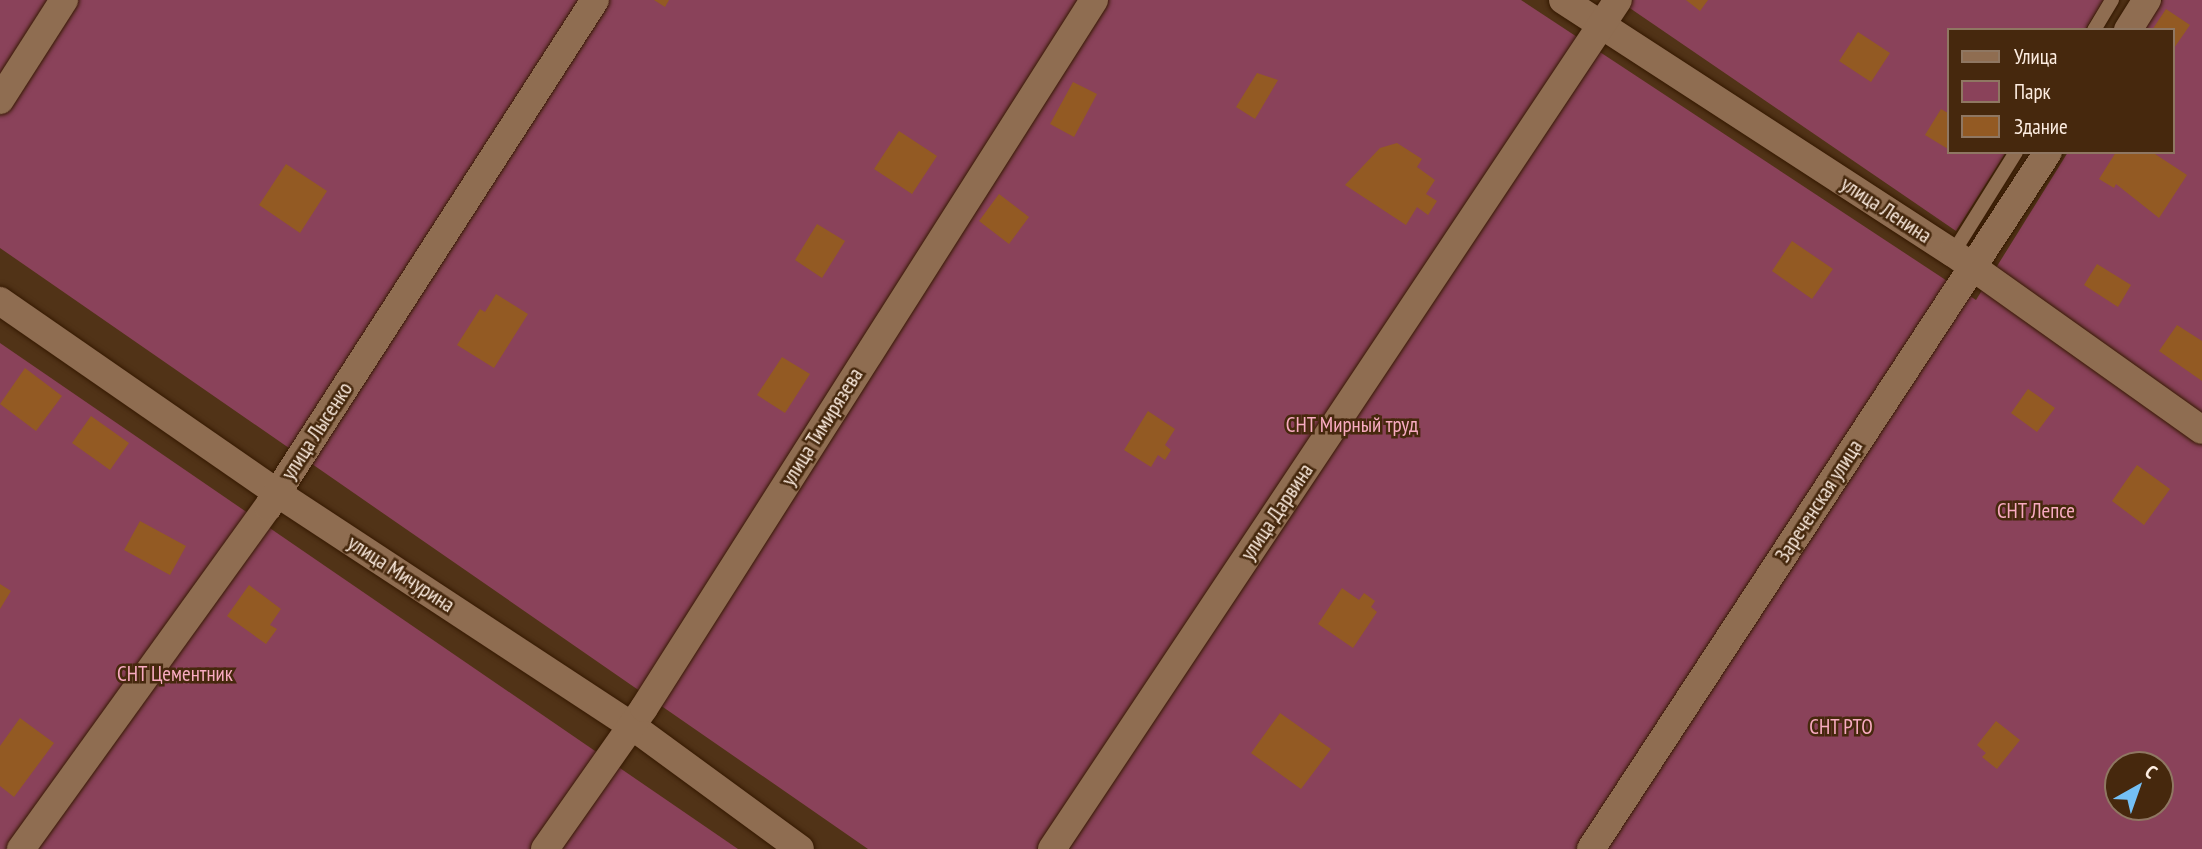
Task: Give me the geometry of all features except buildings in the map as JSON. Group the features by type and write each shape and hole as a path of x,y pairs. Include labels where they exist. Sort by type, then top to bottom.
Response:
{"street":[{"path":"0,100 64,0"},
{"name":"улица Лысенко","path":"21,849 277,493 595,0"},
{"name":"улица Тимирязева","path":"545,849 632,726 1094,0"},
{"name":"улица Ленина","path":"1563,0 1963,260 2202,429"},
{"name":"улица Дарвина","path":"1052,849 1618,0"},
{"path":"2129,28 2147,0"},
{"name":"Зареченская улица","path":"1591,849 1963,260 2046,154"},
{"name":"улица Мичурина","path":"0,301 277,493 632,726 800,849"}],"lane":[{"path":"2095,28 2112,0"},
{"path":"1963,260 2015,154"}],"green space":[{"name":"СНТ Мирный труд","path":"0,0 1521,0 1976,300 2067,154 2174,154 2174,28 2145,28 2162,0 2202,0 2202,849 868,849 0,248"},
{"path":"1618,0 2104,0 2086,28 1946,28 1946,154 2005,154 1956,231"},
{"name":"СНТ Цементник","path":"0,343 738,849 0,849"}],"park label":[{"name":"СНТ Лепсе","path":"2036,511"},
{"name":"СНТ РТО","path":"1841,727"}]}
